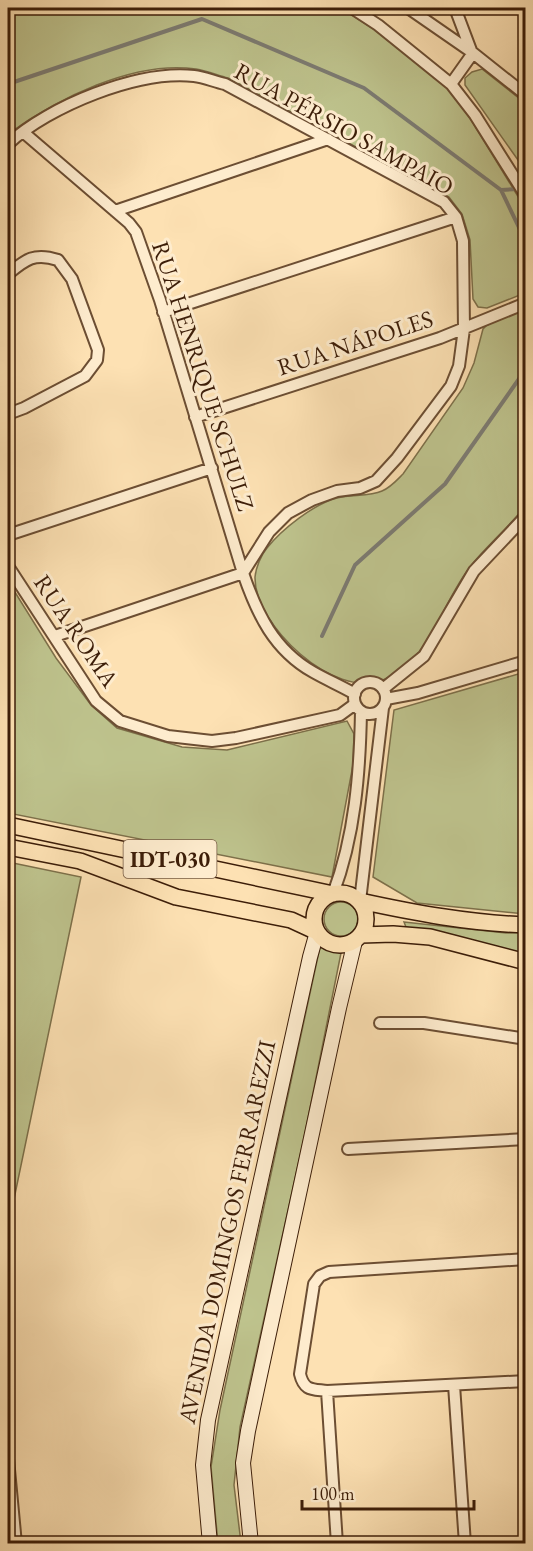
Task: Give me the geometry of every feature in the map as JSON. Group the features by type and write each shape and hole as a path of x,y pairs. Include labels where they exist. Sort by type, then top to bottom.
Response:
{"main road":[{"name":"IDT-030","path":"8,825 333,894"},
{"name":"IDT-030","path":"8,847 80,861 176,897 291,920 317,932"},
{"path":"525,925 483,923 411,912 360,901 347,894 333,894 320,903 314,918 317,932 323,939 338,945 346,945 358,938 393,934 430,937 525,962"},
{"path":"251,1544 243,1463 248,1431 339,1008 358,938 367,921 360,901"},
{"name":"AVENIDA DOMINGOS FERRAREZZI","path":"210,1544 202,1465 208,1420 317,932"}],"street":[{"path":"352,8 378,25 451,84 475,115 525,196"},
{"path":"408,8 472,53 525,95"},
{"path":"455,8 472,53"},
{"path":"451,84 472,53"},
{"name":"RUA PÉRSIO SAMPAIO","path":"8,144 23,132 80,100 125,83 160,76 195,76 225,84 328,139 444,202 456,217 463,241 464,329 459,366 451,386 388,469 376,481 360,488 337,491 312,500 288,513 269,532 243,573"},
{"name":"RUA HENRIQUE SCHULZ","path":"23,132 129,223 136,232 212,468 243,573"},
{"path":"115,211 328,139"},
{"path":"163,312 456,217"},
{"path":"8,274 32,258 50,257 58,260 72,279 98,350 93,367 85,376 8,414"},
{"name":"RUA NÁPOLES","path":"195,417 440,338 525,303"},
{"path":"8,535 212,468"},
{"path":"360,901 384,699 424,656 474,571 525,516"},
{"name":"RUA ROMA","path":"8,566 96,701 120,721 168,736 212,741 236,738 340,715 357,703 360,686 370,682 375,683 384,699"},
{"path":"55,636 243,573 263,622 276,642 293,658 337,684 357,703 359,760 348,848 333,894"},
{"name":"RUA ROMA","path":"357,703 372,714 384,699 418,693 525,662"},
{"path":"380,1023 424,1023 525,1039"},
{"path":"348,1149 525,1139"},
{"path":"525,1259 329,1272 320,1276 314,1284 300,1374 302,1383 308,1389 327,1391 525,1382"},
{"path":"454,1385 465,1544"},
{"path":"327,1391 337,1544"},
{"path":"8,1459 16,1544"}],"green space":[{"path":"8,8 341,8 375,30 447,88 470,118 525,208 525,293 487,308 478,307 473,299 470,240 462,214 449,197 228,78 196,69 172,68 147,70 122,76 72,96 8,134"},
{"path":"482,69 525,103 525,170 465,85 465,78 472,72"},
{"path":"525,309 525,506 470,567 424,646 399,671 383,680 363,683 342,679 321,669 300,654 282,636 268,616 258,596 255,577 263,554 290,525 318,506 342,497 377,493 396,481 463,388 474,363 483,329 487,325"},
{"path":"8,581 56,658 91,705 117,728 182,747 227,750 347,721 354,734 353,765 332,877 8,813"},
{"path":"525,672 525,914 417,903 373,877 394,710"},
{"path":"8,862 81,877 9,1223 10,1285 8,1299"},
{"path":"341,902 353,907 358,919 353,931 341,936 329,931 324,919 329,907"},
{"path":"404,922 506,933 525,932 525,958 406,927"},
{"path":"320,947 341,953 304,1138 240,1427 234,1485 241,1543 218,1544 211,1467 220,1410"}],"waterway":[{"path":"8,84 202,19 364,88 501,190 518,189"},
{"path":"501,190 526,242"},
{"path":"322,636 355,565 445,484 526,369"}]}
